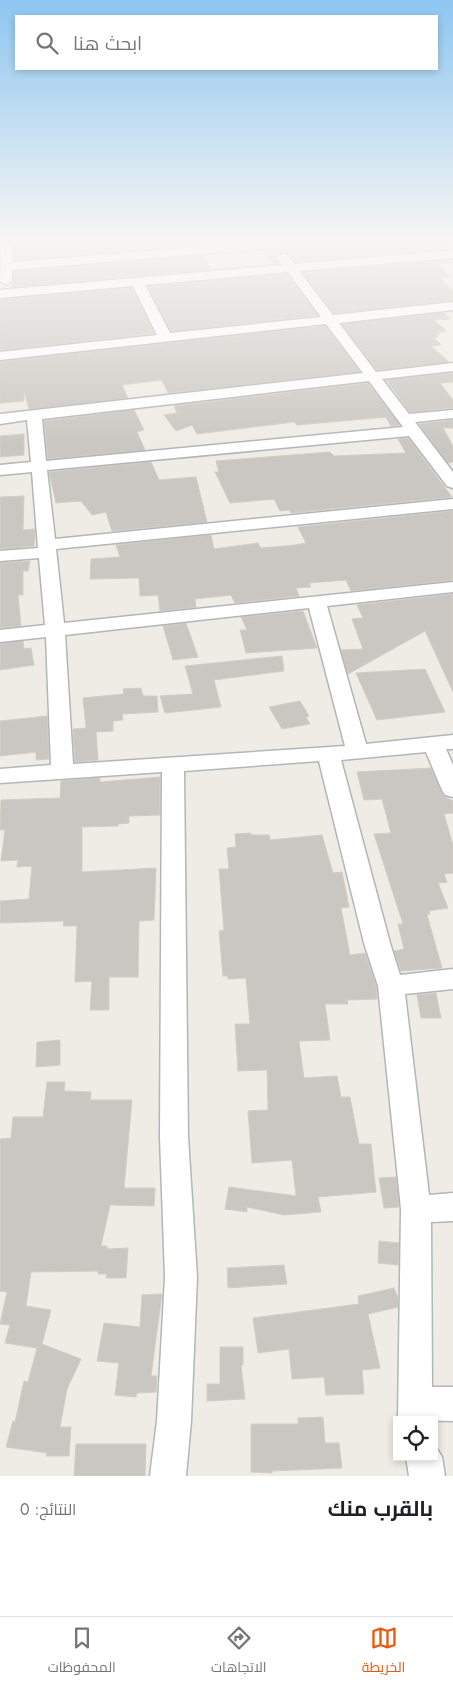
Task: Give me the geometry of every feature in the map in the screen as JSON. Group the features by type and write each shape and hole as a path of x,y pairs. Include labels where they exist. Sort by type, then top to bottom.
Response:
{"street":[{"path":"150,308 166,338"},
{"path":"320,308 453,483"},
{"path":"0,356 436,308"},
{"path":"0,419 453,367"},
{"path":"0,470 408,425 453,414"},
{"path":"34,415 55,630 62,771"},
{"path":"0,556 48,548 453,504"},
{"path":"0,636 453,587"},
{"path":"316,602 357,752"},
{"path":"0,776 357,752 443,743 453,790"},
{"path":"328,753 377,943 391,986 416,1210 415,1412 453,1404"},
{"path":"168,1476 174,1421 181,1277 174,1137 173,764"},
{"path":"391,986 453,979"},
{"path":"416,1210 453,1207"},
{"path":"425,1461 427,1476"}],"building":[{"path":"0,308 142,308 154,333 0,350"},
{"path":"159,308 313,308 318,315 171,331"},
{"path":"330,308 381,308 334,313"},
{"path":"445,313 450,319 434,320 446,331 438,332 440,334 436,334 438,337 434,338 441,345 431,346 449,362 377,370 342,324"},
{"path":"325,326 360,372 168,393 162,380 122,385 128,398 29,409 24,391 24,401 0,403 0,362"},
{"path":"453,373 453,382 440,383 453,400 453,408 410,412 386,380"},
{"path":"368,383 400,425 391,426 386,417 297,425 294,422 197,434 192,425 176,431 164,415 177,413 174,406"},
{"path":"134,410 144,430 137,432 145,450 48,459 44,421"},
{"path":"453,420 453,428 443,428 453,446 453,462 448,463 419,424"},
{"path":"24,434 24,455 0,457 0,436"},
{"path":"408,438 452,497 291,513 289,510 280,511 274,499 230,503 215,472 219,472 216,461 330,452 334,456 406,453 398,439"},
{"path":"151,462 159,480 196,477 207,522 112,531 106,512 92,515 81,501 56,503 49,472"},
{"path":"24,496 23,530 35,529 34,546 0,549 0,497"},
{"path":"453,511 453,580 351,591 346,580 309,583 311,587 296,588 299,596 235,603 231,595 195,599 196,607 160,611 158,595 140,596 139,578 90,579 91,559 120,557 116,545 211,535 214,549 258,543 261,548 295,545 306,543 298,527"},
{"path":"30,561 28,571 23,571 23,595 18,595 21,626 0,628 0,563"},
{"path":"453,594 453,692 425,631 348,674 341,650 363,649 352,619 363,618 357,605"},
{"path":"303,611 317,648 246,653 240,630 247,630 241,617"},
{"path":"186,623 198,657 173,660 163,626"},
{"path":"23,641 24,649 31,648 34,665 0,670 0,644"},
{"path":"282,656 284,671 214,680 221,707 165,713 160,696 193,694 185,666"},
{"path":"425,669 445,712 377,720 356,673"},
{"path":"141,688 143,696 157,696 158,712 122,714 123,720 113,721 113,731 96,732 98,760 75,762 73,729 86,728 83,698 124,694 123,689"},
{"path":"300,701 309,716 306,717 310,724 282,729 269,707"},
{"path":"47,716 49,759 36,760 36,752 0,756 0,721"},
{"path":"431,768 443,796 453,801 453,813 444,814 453,845 453,873 444,874 447,882 438,883 448,908 429,911 430,914 427,915 442,968 401,971 394,951 404,949 398,924 403,924 374,834 391,833 382,799 364,800 357,772"},
{"path":"160,777 160,815 129,816 129,823 118,824 118,826 82,827 82,872 156,868 154,920 139,921 138,977 109,977 109,1010 90,1010 92,981 75,982 77,926 63,926 64,921 0,923 0,901 29,899 32,866 17,867 18,860 1,861 5,830 0,830 1,800 60,798 61,781 100,778 100,782"},
{"path":"251,833 251,835 269,835 270,840 322,835 333,873 342,872 349,907 341,908 350,955 365,953 376,986 377,999 347,1000 348,1004 325,1004 330,1040 299,1041 304,1078 337,1076 341,1097 350,1097 359,1144 371,1144 376,1192 318,1197 321,1212 284,1215 247,1207 247,1212 225,1209 229,1187 296,1196 292,1160 252,1163 248,1111 268,1110 267,1070 238,1071 235,1024 250,1024 246,978 228,979 228,976 223,976 219,931 224,930 219,869 229,869 227,848 236,847 235,834"},
{"path":"436,993 441,1018 421,1018 417,995"},
{"path":"60,1040 60,1065 36,1067 37,1042"},
{"path":"47,1082 65,1082 64,1091 91,1092 90,1100 132,1100 124,1188 155,1188 154,1206 110,1205 101,1246 107,1246 107,1249 128,1248 126,1278 106,1278 107,1274 98,1274 98,1271 31,1272 26,1306 51,1310 42,1344 81,1359 67,1389 60,1427 71,1427 69,1456 46,1456 47,1453 6,1447 13,1421 15,1422 24,1381 28,1382 37,1348 5,1343 10,1325 0,1324 7,1292 0,1291 0,1139 11,1138 13,1117 43,1117"},
{"path":"396,1177 399,1207 384,1208 379,1178"},
{"path":"379,1241 399,1243 398,1265 378,1263"},
{"path":"284,1265 287,1284 228,1288 227,1268"},
{"path":"394,1288 398,1298 398,1307 368,1314 380,1368 362,1370 364,1394 326,1395 324,1377 292,1379 289,1349 258,1353 253,1318 359,1304 358,1296"},
{"path":"162,1294 151,1376 157,1376 156,1392 137,1393 136,1397 115,1395 119,1363 97,1361 104,1323 140,1327 142,1295"},
{"path":"220,1347 243,1347 243,1365 241,1365 245,1399 207,1401 207,1384 220,1384"},
{"path":"323,1417 325,1443 339,1443 342,1468 272,1471 272,1473 251,1472 251,1424 298,1424 298,1418"},
{"path":"76,1444 146,1444 145,1476 74,1476"}]}
